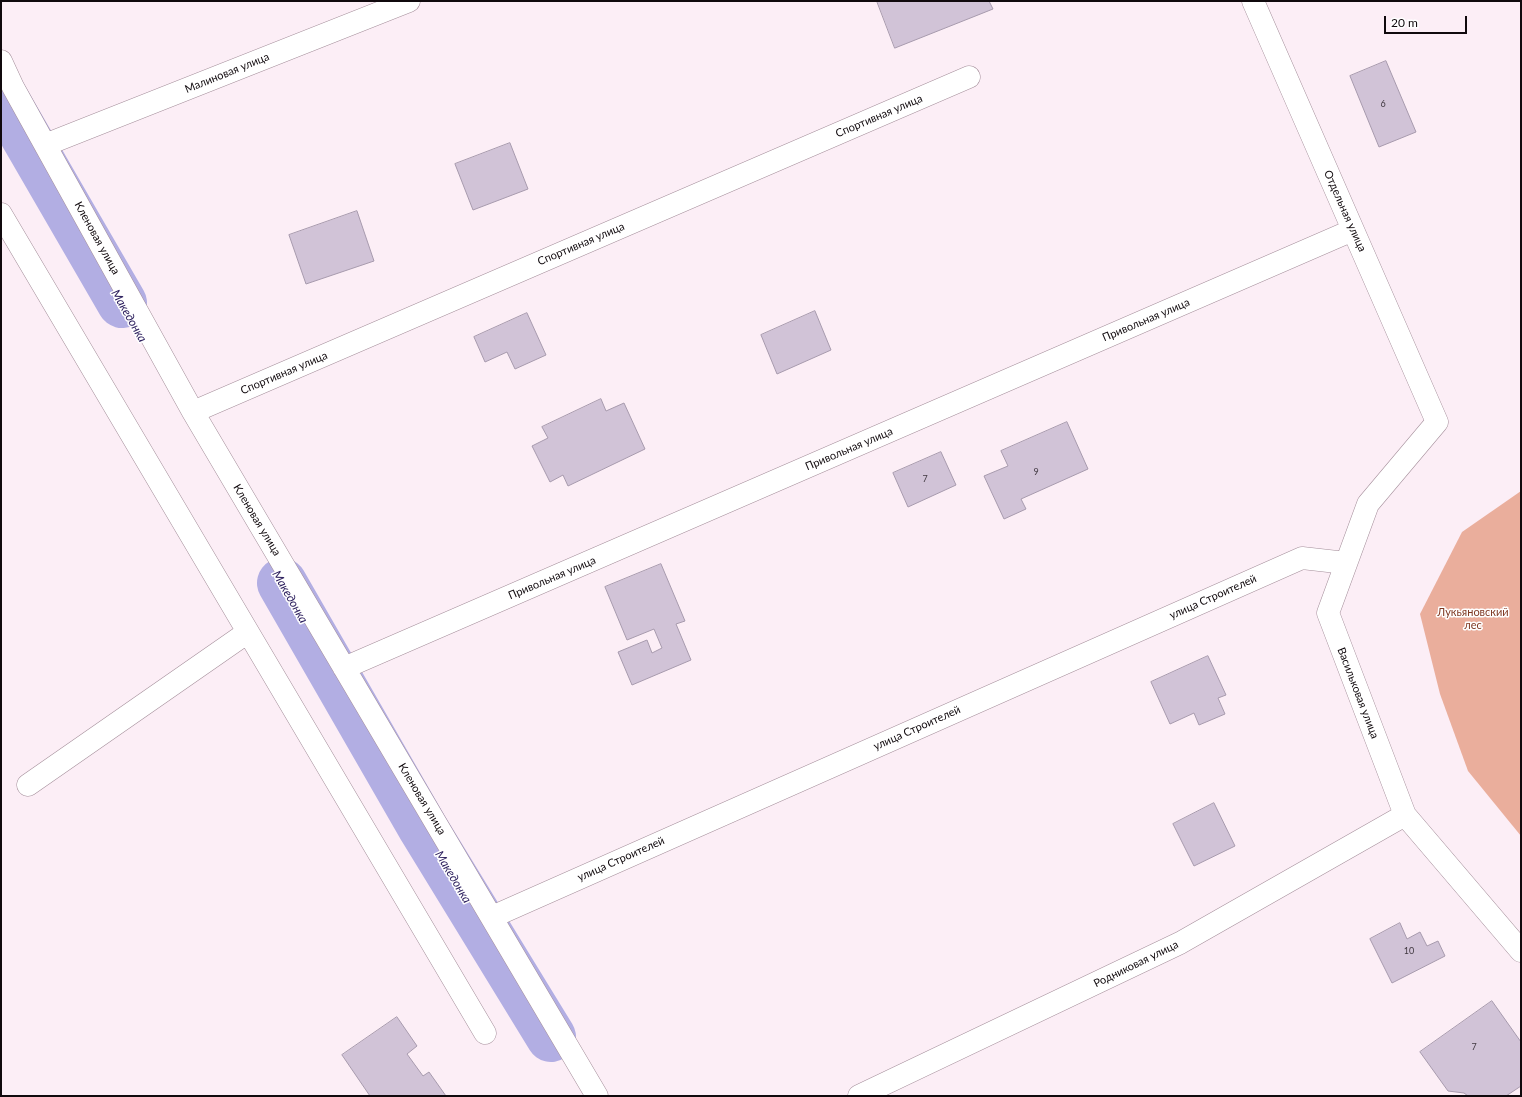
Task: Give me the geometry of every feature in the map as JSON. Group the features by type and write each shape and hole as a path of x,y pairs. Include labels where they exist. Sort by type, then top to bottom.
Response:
{"street":[{"name":"Малиновая улица","path":"45,145 408,1"},
{"name":"Отдельная улица","path":"1253,1 1438,422"},
{"name":"Кленовая улица","path":"1,61 7,90 45,145 193,412 598,1096"},
{"name":"Спортивная улица","path":"193,412 970,77"},
{"path":"1,214 485,1033"},
{"name":"Привольная улица","path":"344,668 1353,230"},
{"name":"Васильковая улица","path":"1438,422 1368,504 1328,613 1405,815 1521,951"},
{"name":"улица Строителей","path":"492,917 1302,558 1346,563"},
{"path":"28,785 248,632"},
{"name":"Родниковая улица","path":"860,1096 1180,944 1405,815"}],"green space":[{"name":"Лукьяновский лес","path":"1521,491 1521,836 1468,771 1440,694 1420,614 1462,532"}],"building":[{"path":"877,1 989,1 993,9 895,48"},
{"path":"1386,61 1416,132 1379,147 1350,76"},
{"path":"510,143 528,189 473,210 455,164"},
{"path":"357,211 374,261 306,284 289,235"},
{"path":"815,311 831,350 777,374 761,335"},
{"path":"527,313 546,355 515,369 507,352 485,362 474,337"},
{"path":"601,399 606,411 624,403 645,449 568,486 563,475 550,482 532,446 548,438 542,427"},
{"path":"1067,422 1088,469 1021,499 1026,509 1004,519 984,476 1008,466 1001,451"},
{"path":"941,452 956,485 908,507 893,473"},
{"path":"661,564 685,621 676,624 691,660 632,685 618,652 647,640 652,653 662,648 654,629 627,640 605,587"},
{"path":"1208,656 1226,695 1218,698 1225,714 1199,725 1194,713 1170,724 1151,682"},
{"path":"1214,803 1235,846 1194,866 1173,824"},
{"path":"1400,923 1407,939 1420,932 1427,946 1438,941 1445,956 1392,983 1370,939"},
{"path":"1492,1001 1521,1042 1521,1086 1506,1096 1468,1096 1464,1093 1448,1091 1420,1052"},
{"path":"397,1017 417,1046 407,1054 423,1076 429,1072 446,1096 370,1096 342,1055"}],"waterway":[{"name":"Македонка","path":"1,94 122,303"},
{"name":"Македонка","path":"282,583 423,828 551,1037"}]}
